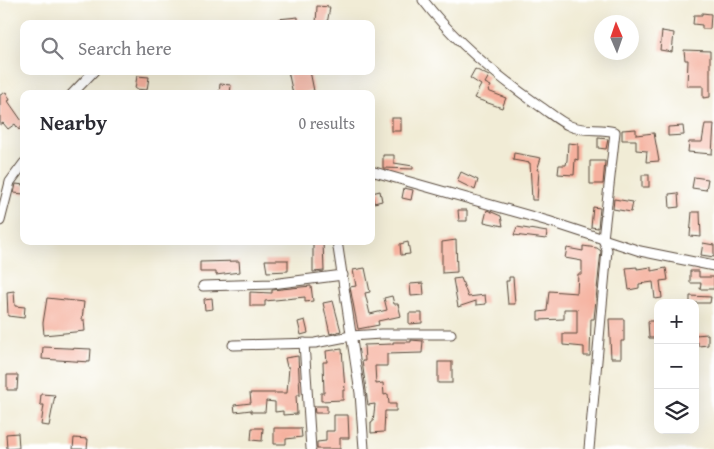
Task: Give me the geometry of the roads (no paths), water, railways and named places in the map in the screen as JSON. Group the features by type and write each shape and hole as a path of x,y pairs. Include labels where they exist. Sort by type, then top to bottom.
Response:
{"street":[{"path":"423,0 437,19 478,59 527,98 568,126 581,130 615,132 603,239 607,250 589,449"},
{"path":"76,90 90,75"},
{"path":"0,221 10,182 20,168"},
{"path":"375,172 640,251 714,266"},
{"path":"337,245 360,393 364,449"},
{"path":"204,286 272,284 343,275"},
{"path":"233,345 304,343 351,336 451,334"},
{"path":"304,343 311,449"}]}
